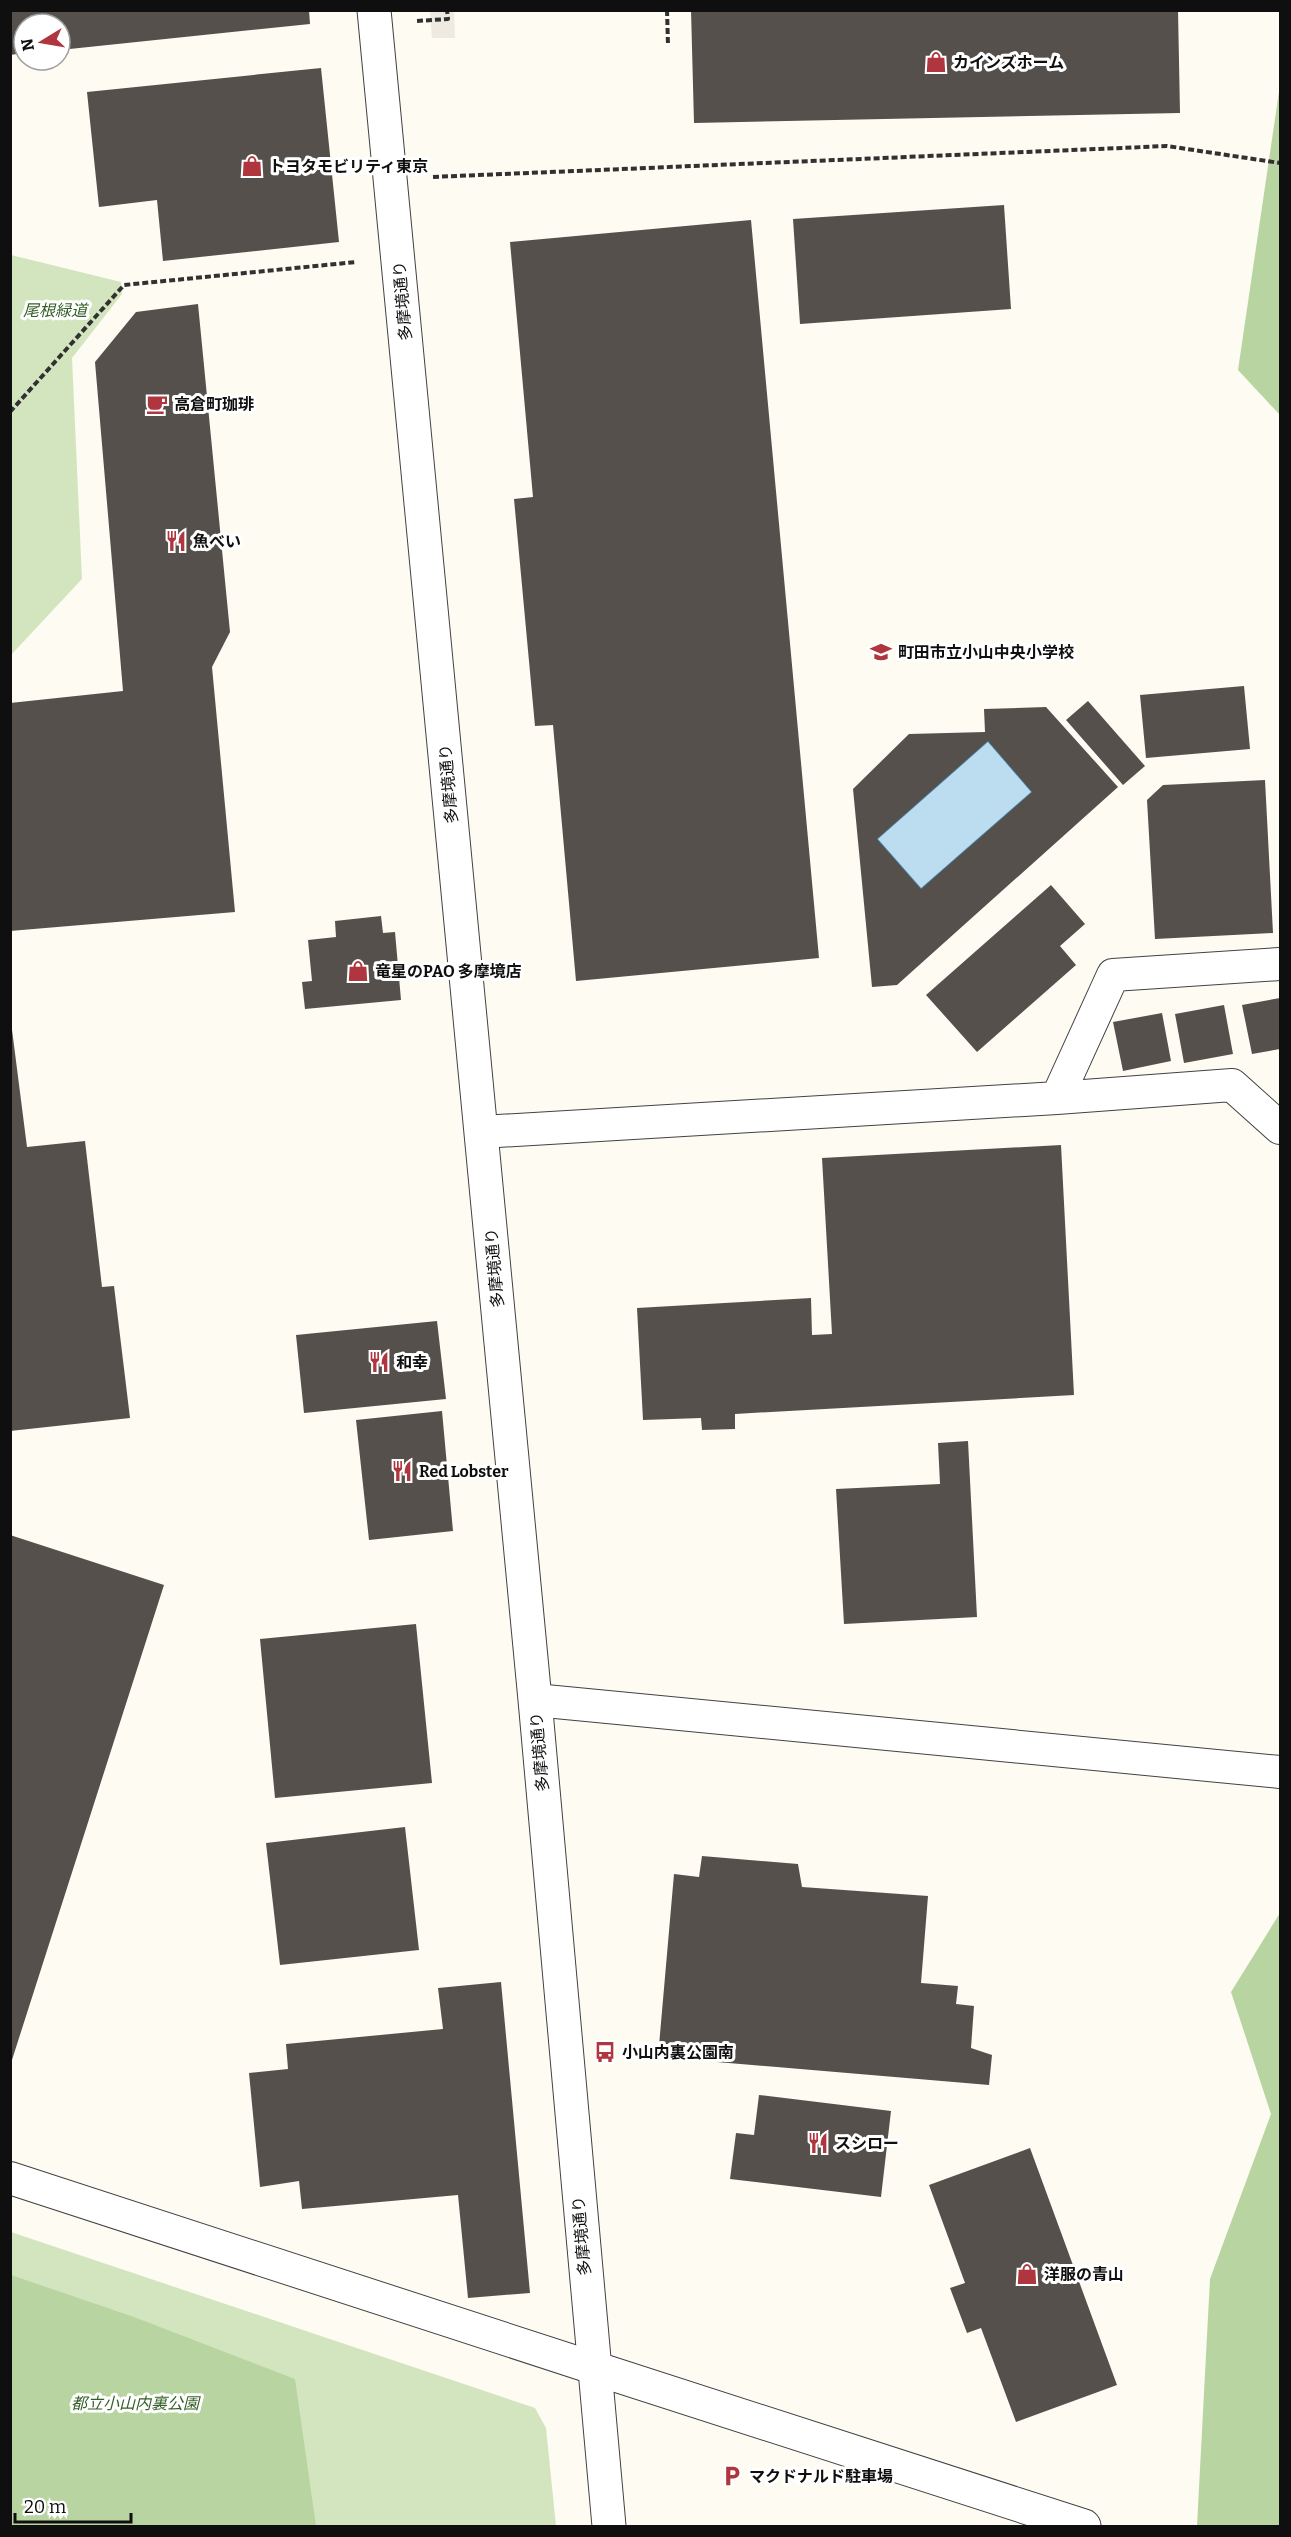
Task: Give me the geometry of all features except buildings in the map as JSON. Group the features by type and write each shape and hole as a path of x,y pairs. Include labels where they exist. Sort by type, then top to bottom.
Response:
{"street":[{"name":"多摩境通り","path":"374,10 535,1700 609,2526"},
{"path":"1057,1098 1113,975 1281,964"},
{"path":"481,1132 1057,1098 1232,1085 1281,1128"},
{"path":"535,1700 1281,1772"},
{"path":"10,2178 1084,2526"}],"path":[{"path":"417,21 448,19 447,10"},
{"path":"667,10 668,45"},
{"path":"432,177 1167,146 1281,163"},
{"path":"10,412 124,285 356,262"}],"green space":[{"path":"1280,85 1280,415 1238,370"},
{"name":"尾根緑道","path":"11,255 121,282 122,294 72,358 82,579 11,655"},
{"path":"1280,1913 1280,2526 1197,2526 1210,2279 1271,2114 1231,1992"},
{"name":"都立小山内裏公園","path":"11,2232 535,2408 546,2428 556,2526 11,2526"},
{"path":"11,2275 134,2317 295,2379 316,2526 11,2526"}],"shaded area":[{"path":"430,11 454,11 455,38 432,38"}],"water":[{"path":"988,741 1032,792 921,889 877,839"}],"place":[{"name":"カインズホーム","path":"936,62"},
{"name":"トヨタモビリティ東京","path":"252,166"},
{"name":"高倉町珈琲","path":"157,404"},
{"name":"魚べい","path":"176,541"},
{"name":"町田市立小山中央小学校","path":"881,652"},
{"name":"竜星のPAO 多摩境店","path":"358,971"},
{"name":"和幸","path":"379,1362"},
{"name":"Red Lobster","path":"402,1471"},
{"name":"小山内裏公園南","path":"605,2052"},
{"name":"スシロー","path":"818,2143"},
{"name":"洋服の青山","path":"1027,2274"},
{"name":"マクドナルド駐車場","path":"732,2476"}]}
